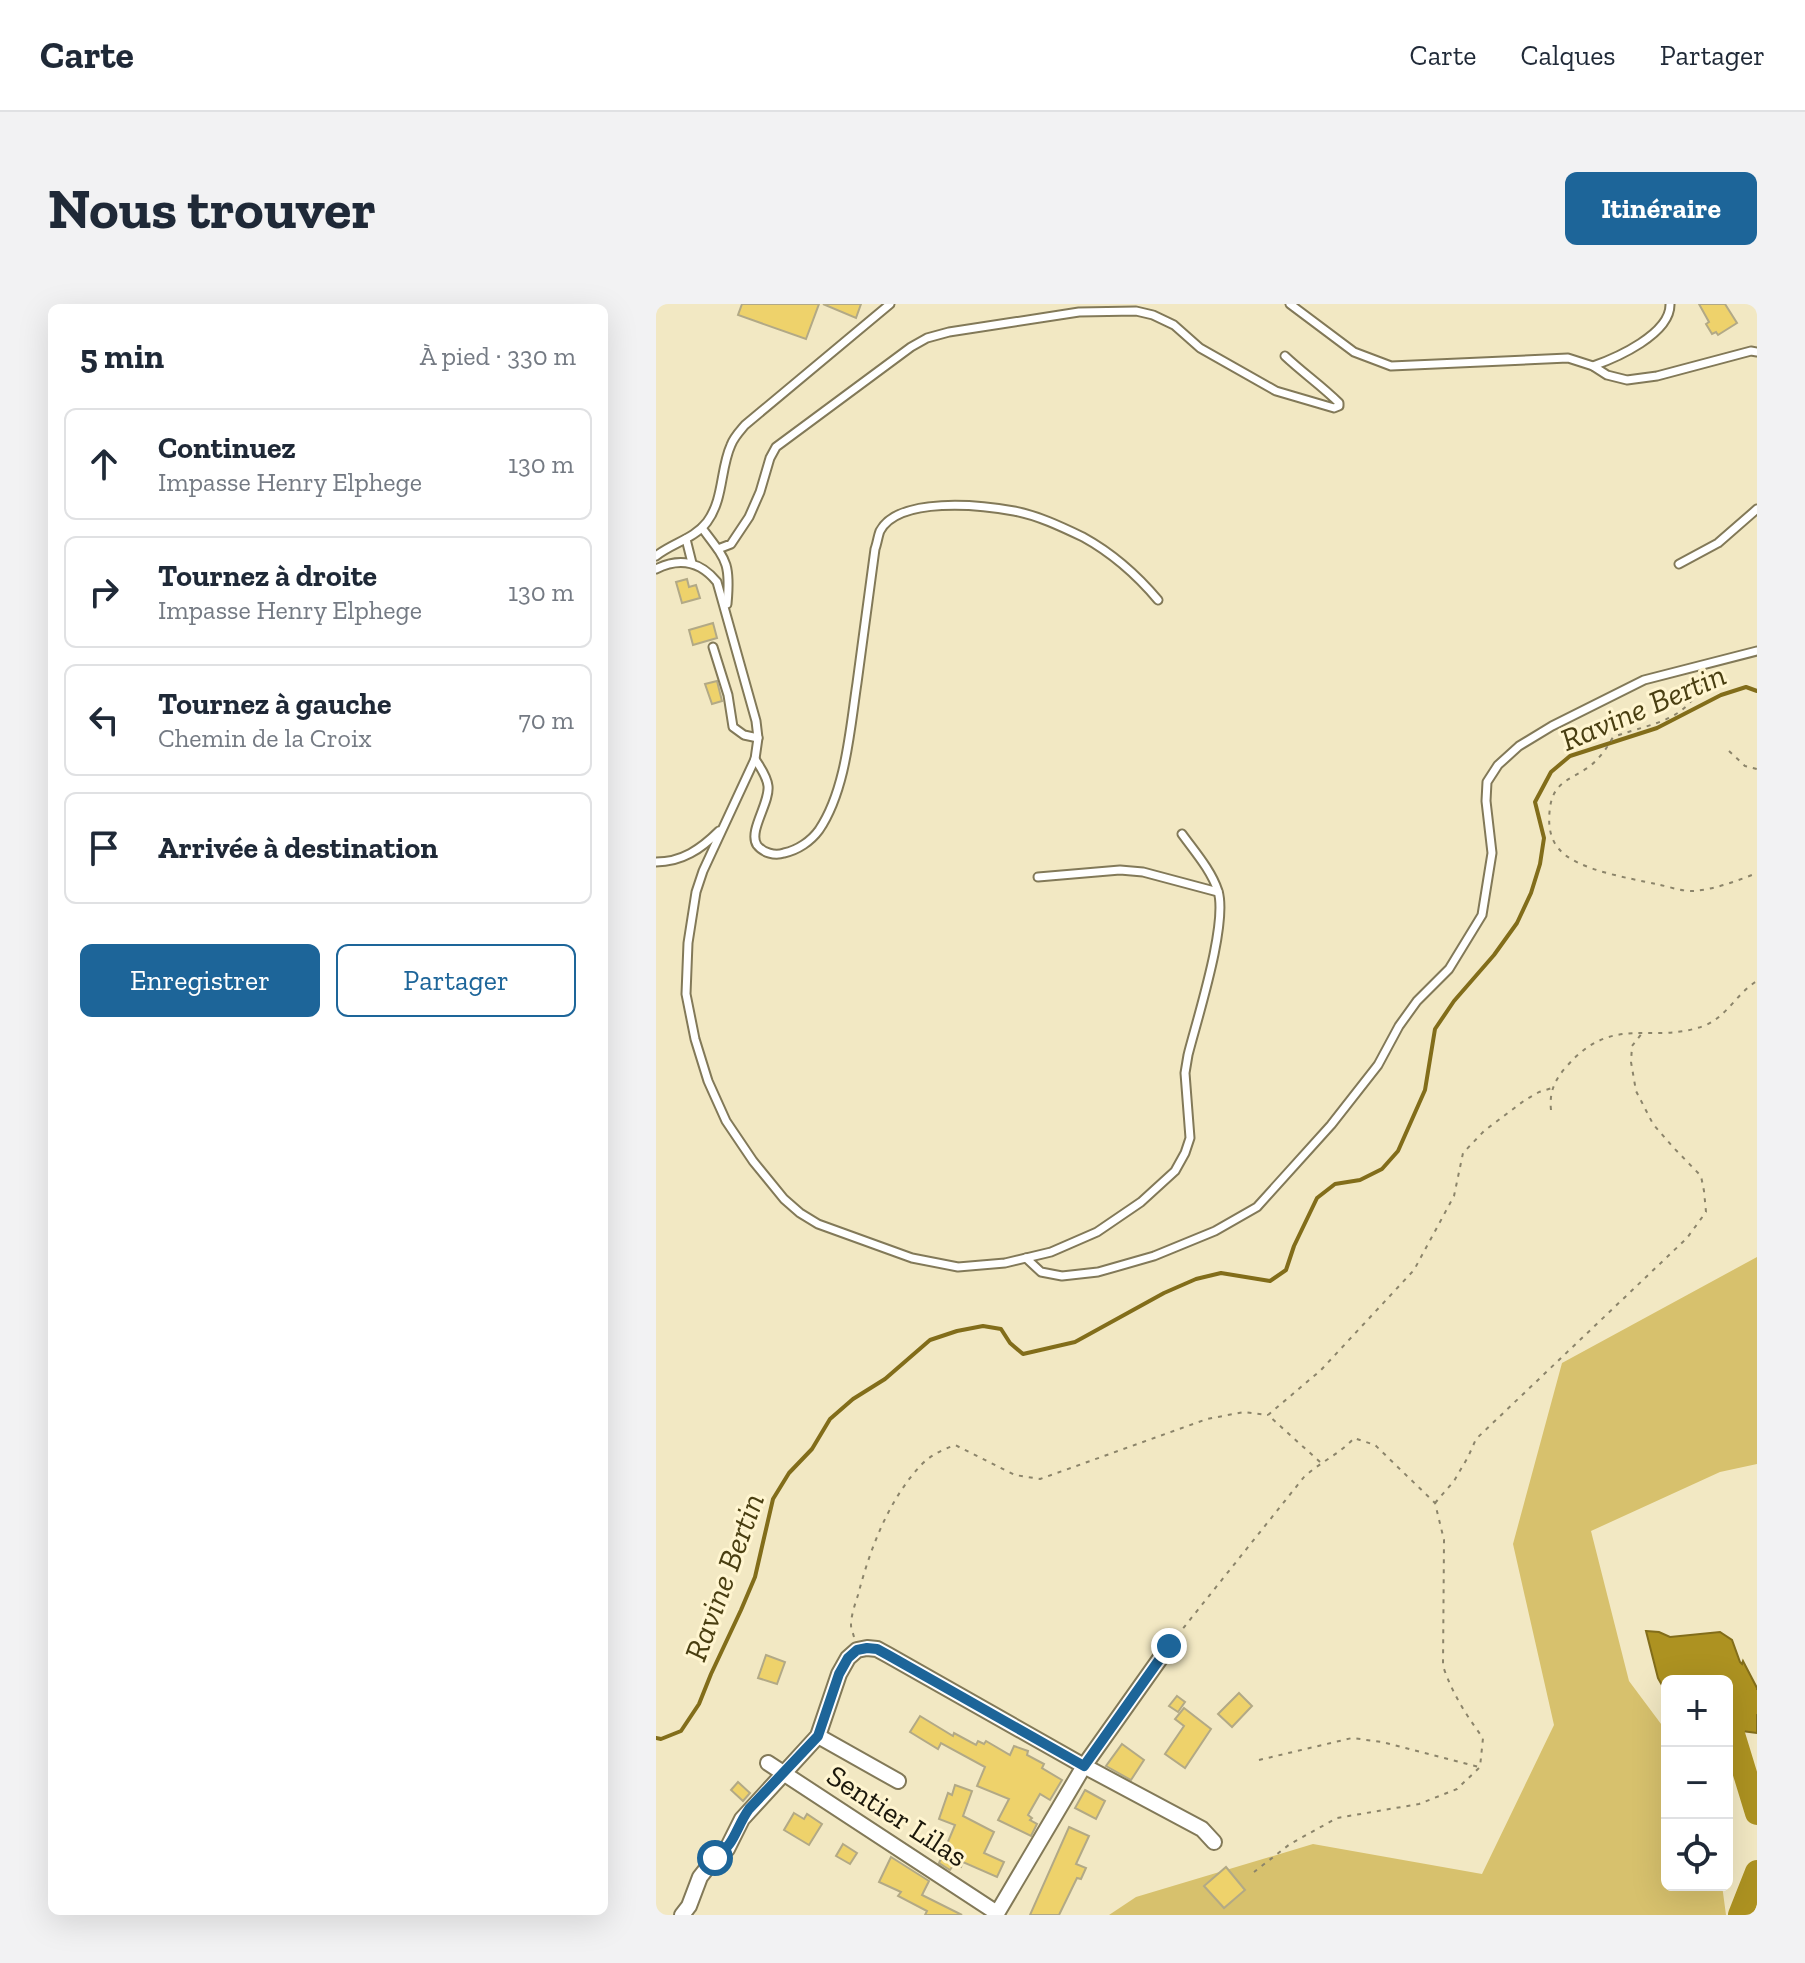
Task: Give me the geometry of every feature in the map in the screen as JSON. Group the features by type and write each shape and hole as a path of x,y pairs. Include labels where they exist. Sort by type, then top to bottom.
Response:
{"street":[{"path":"997,1914 1084,1766 1169,1646"},
{"path":"682,1915 689,1906 700,1877 727,1849 742,1819 818,1736 839,1674 848,1658 857,1650 867,1648 877,1649 1202,1829 1214,1842"},
{"path":"818,1736 898,1781"},
{"name":"Sentier Lilas","path":"768,1763 997,1914"}],"lane":[{"path":"656,556 702,528 709,519 717,504 729,448 745,425 890,304"},
{"path":"1290,304 1354,352 1391,366 1568,358 1627,380 1657,376 1757,352"},
{"path":"1593,366 1619,357 1649,336 1664,323 1670,304"},
{"path":"718,549 731,544 749,517 776,447 911,347 938,334 1070,313 1136,311 1174,325 1200,348 1276,391 1334,408 1339,406 1332,395 1285,356"},
{"path":"755,759 768,785 755,840 769,854 795,850 818,831 830,810 846,760 875,549 881,530 894,518 911,510 951,505 1016,511 1053,524 1111,555 1141,580 1158,600"},
{"path":"1679,564 1718,543 1757,509"},
{"path":"702,528 724,557 729,575 726,611"},
{"path":"686,539 692,563"},
{"path":"656,569 665,564 692,563 717,582 758,738 755,759 696,892 688,943 686,994 695,1039 708,1081 726,1121 784,1199 818,1224 912,1258 958,1267 1005,1263 1051,1252 1097,1232 1141,1202 1175,1171 1190,1138 1185,1073 1221,912 1218,892 1182,834"},
{"path":"713,647 728,695 733,727 744,735 758,738"},
{"path":"1026,1258 1041,1272 1062,1276 1098,1272 1154,1256 1215,1231 1257,1207 1331,1125 1378,1065 1399,1026 1417,1001 1449,969 1482,915 1492,853 1487,782 1498,765 1519,746 1552,726 1644,680 1757,651"},
{"path":"656,862 669,862 691,854 723,827"},
{"path":"1038,877 1120,870 1169,878 1218,892"}],"path":[{"path":"1713,662 1692,701 1675,716 1613,737 1588,767 1558,787 1550,806 1549,826 1552,839 1570,859 1610,874 1691,891 1723,885 1757,873"},
{"path":"1729,751 1745,766 1757,769"},
{"path":"1551,1110 1552,1088 1565,1068 1588,1047 1612,1035 1667,1032 1704,1025 1729,1009 1757,981"},
{"path":"1435,1503 1454,1481 1476,1439 1687,1238 1706,1212 1701,1176 1653,1124 1636,1091 1631,1054 1632,1046 1643,1032"},
{"path":"1268,1415 1321,1370 1414,1270 1454,1196 1463,1153 1484,1131 1525,1100 1552,1088"},
{"path":"857,1650 851,1625 866,1562 883,1522 906,1484 922,1464 937,1452 955,1445 1015,1475 1040,1479 1207,1419 1244,1412 1268,1415 1321,1463"},
{"path":"1169,1646 1304,1477 1339,1453 1354,1438 1375,1445 1435,1503 1444,1540 1443,1666 1465,1715 1483,1738 1480,1767 1457,1789 1419,1804 1337,1818 1290,1844 1254,1872"},
{"path":"1259,1760 1352,1738 1382,1742 1480,1767"}],"shaded area":[{"path":"1757,1257 1757,1464 1720,1472 1591,1531 1629,1681 1661,1724 1661,1891 1723,1891 1726,1915 1109,1915 1136,1897 1313,1844 1482,1874 1554,1725 1513,1544 1562,1363"},
{"path":"1646,1631 1670,1637 1720,1632 1732,1640 1740,1662 1742,1664 1743,1661 1757,1688 1757,1733 1733,1730 1733,1675 1661,1675 1661,1683"}],"building":[{"path":"742,304 819,304 806,339 738,315"},
{"path":"823,304 861,304 856,318"},
{"path":"1699,304 1725,304 1737,323 1718,335 1716,332 1712,334"},
{"path":"687,579 689,587 696,585 700,598 682,603 676,582"},
{"path":"713,623 717,638 693,645 689,630"},
{"path":"717,681 722,701 712,704 705,684"},
{"path":"766,1655 785,1662 777,1684 758,1678"},
{"path":"1239,1693 1252,1706 1232,1727 1218,1714"},
{"path":"1177,1696 1185,1702 1178,1712 1169,1706"},
{"path":"1184,1708 1211,1729 1185,1768 1165,1754 1184,1726 1175,1719"},
{"path":"920,1716 953,1736 954,1733 976,1745 978,1741 984,1744 986,1741 1010,1755 1014,1746 1028,1751 1027,1755 1044,1764 1042,1768 1062,1780 1050,1800 1040,1794 1028,1815 1037,1824 1031,1836 998,1820 1009,1799 977,1786 985,1767 941,1743 938,1749 910,1732"},
{"path":"1122,1744 1144,1760 1131,1780 1106,1766"},
{"path":"738,1782 750,1793 743,1801 731,1790"},
{"path":"955,1785 972,1791 963,1816 994,1832 984,1853 1004,1862 997,1877 963,1862 961,1867 954,1864 950,1870 939,1863 955,1825 939,1819 948,1793 952,1795"},
{"path":"1085,1790 1105,1801 1096,1819 1075,1808"},
{"path":"794,1813 804,1819 807,1814 822,1824 809,1845 784,1830"},
{"path":"1069,1827 1089,1836 1076,1864 1086,1868 1081,1879 1077,1878 1059,1915 1030,1915"},
{"path":"843,1844 857,1853 850,1864 836,1856"},
{"path":"891,1857 929,1881 922,1895 962,1915 925,1915 927,1911 898,1896 901,1892 879,1882"},
{"path":"1226,1867 1245,1890 1224,1908 1204,1886"}],"waterway":[{"name":"Ravine Bertin","path":"656,1738 681,1731 699,1704 755,1577 773,1499 789,1473 812,1449 830,1419 853,1399 885,1379 930,1340 957,1331 983,1326 1001,1329 1010,1343 1023,1354 1075,1342 1196,1279 1221,1273 1270,1281 1286,1270 1317,1198 1335,1184 1360,1180 1382,1169 1398,1151 1425,1090 1435,1029 1517,923 1531,893 1544,838 1535,802 1551,772 1570,756 1657,728 1721,695 1746,687 1757,691"},
{"path":"1757,1702 1740,1710 1732,1731 1757,1813"},
{"path":"1740,1915 1757,1872"}],"route":[{"path":"715,1858 732,1842 749,1809 818,1736 839,1674 857,1650 877,1649 1084,1766 1169,1646"}]}
